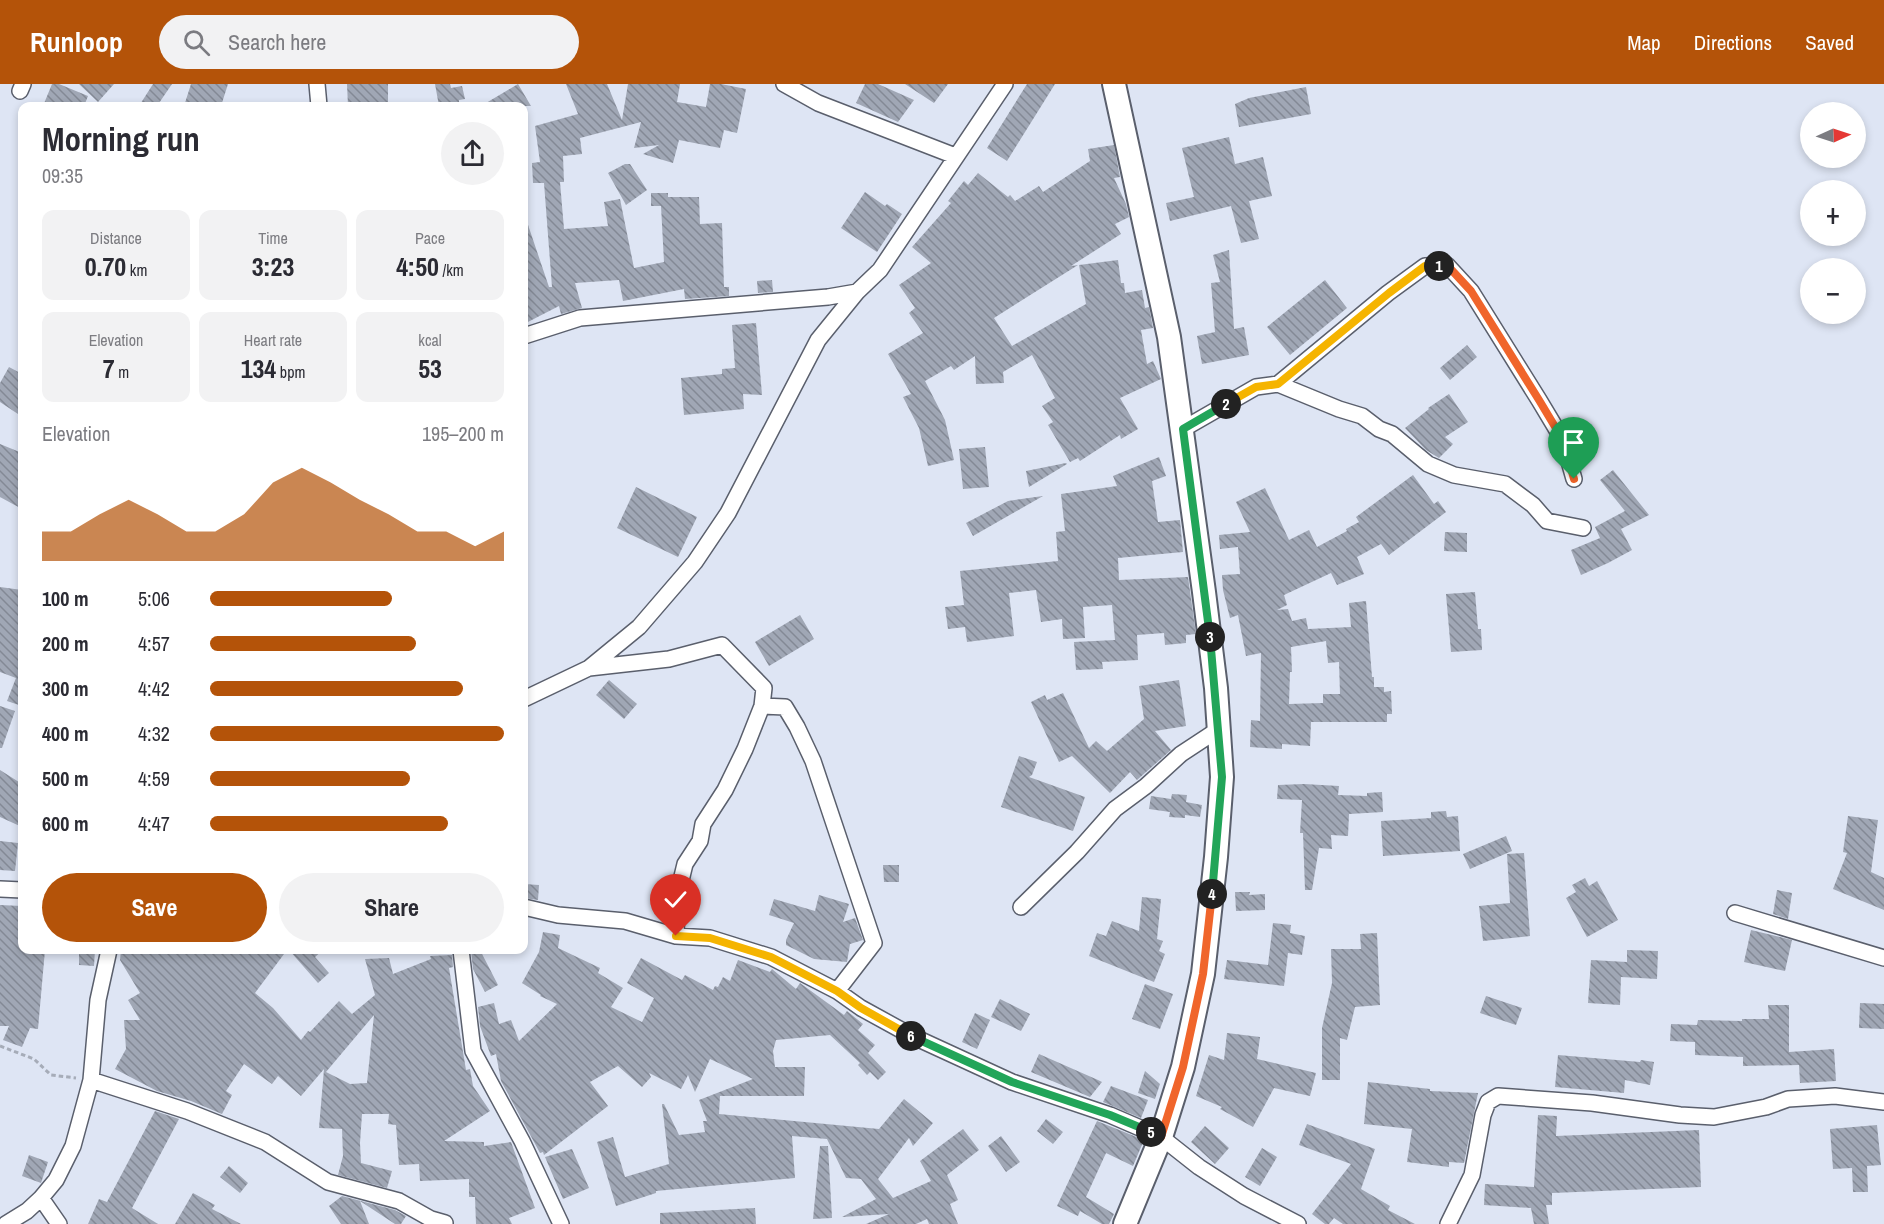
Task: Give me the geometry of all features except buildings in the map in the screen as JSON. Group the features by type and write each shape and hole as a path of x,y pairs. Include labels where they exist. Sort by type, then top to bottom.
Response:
{"main road":[{"path":"1114,84 1169,337 1204,592 1222,777 1203,974 1183,1067 1161,1137 1125,1224"}],"street":[{"path":"317,84 319,102"},
{"path":"784,84 818,103 955,156"},
{"path":"528,697 589,668 639,627 695,562 728,513 818,340 857,292 879,270 1005,84"},
{"path":"1278,384 1425,266 1447,265 1471,291 1563,440 1574,479"},
{"path":"528,335 580,318 828,297 857,292"},
{"path":"1183,429 1256,387 1278,384 1362,417 1379,429 1392,434 1428,464 1454,475 1505,484 1533,505 1547,521 1583,528"},
{"path":"589,668 669,659 722,645 764,688 762,706 745,749 725,790 703,824 700,841 685,864 677,897 676,936"},
{"path":"762,706 785,707 797,727 813,761 874,943 837,991"},
{"path":"1021,907 1077,852 1115,809 1146,786 1181,754 1219,729"},
{"path":"0,889 18,890"},
{"path":"528,908 558,915 625,921 676,936 710,938 771,957 837,991 861,1008 912,1036 1012,1082 1110,1115 1161,1137 1199,1167 1244,1196 1298,1224"},
{"path":"1736,913 1884,957"},
{"path":"6,1224 27,1211 41,1198 56,1180 73,1146 91,1080 98,1000 108,954"},
{"path":"462,954 474,1051 522,1141 561,1224"},
{"path":"91,1080 187,1111 265,1142 328,1182 399,1201 431,1219 445,1223"},
{"path":"1448,1224 1472,1175 1488,1102 1498,1096 1592,1103 1680,1115 1714,1117 1766,1107 1788,1099 1834,1096 1884,1102"},
{"path":"41,1198 59,1224"}],"path":[{"path":"0,1046 34,1059 51,1075 91,1080"}],"route":[{"path":"676,936 710,938 771,957 837,991 861,1008 912,1036 1012,1082 1110,1115 1161,1137 1183,1067 1203,974 1222,777 1216,688 1183,429 1256,387 1278,384 1425,266 1447,265 1471,291 1524,374 1563,440 1574,479"}]}
